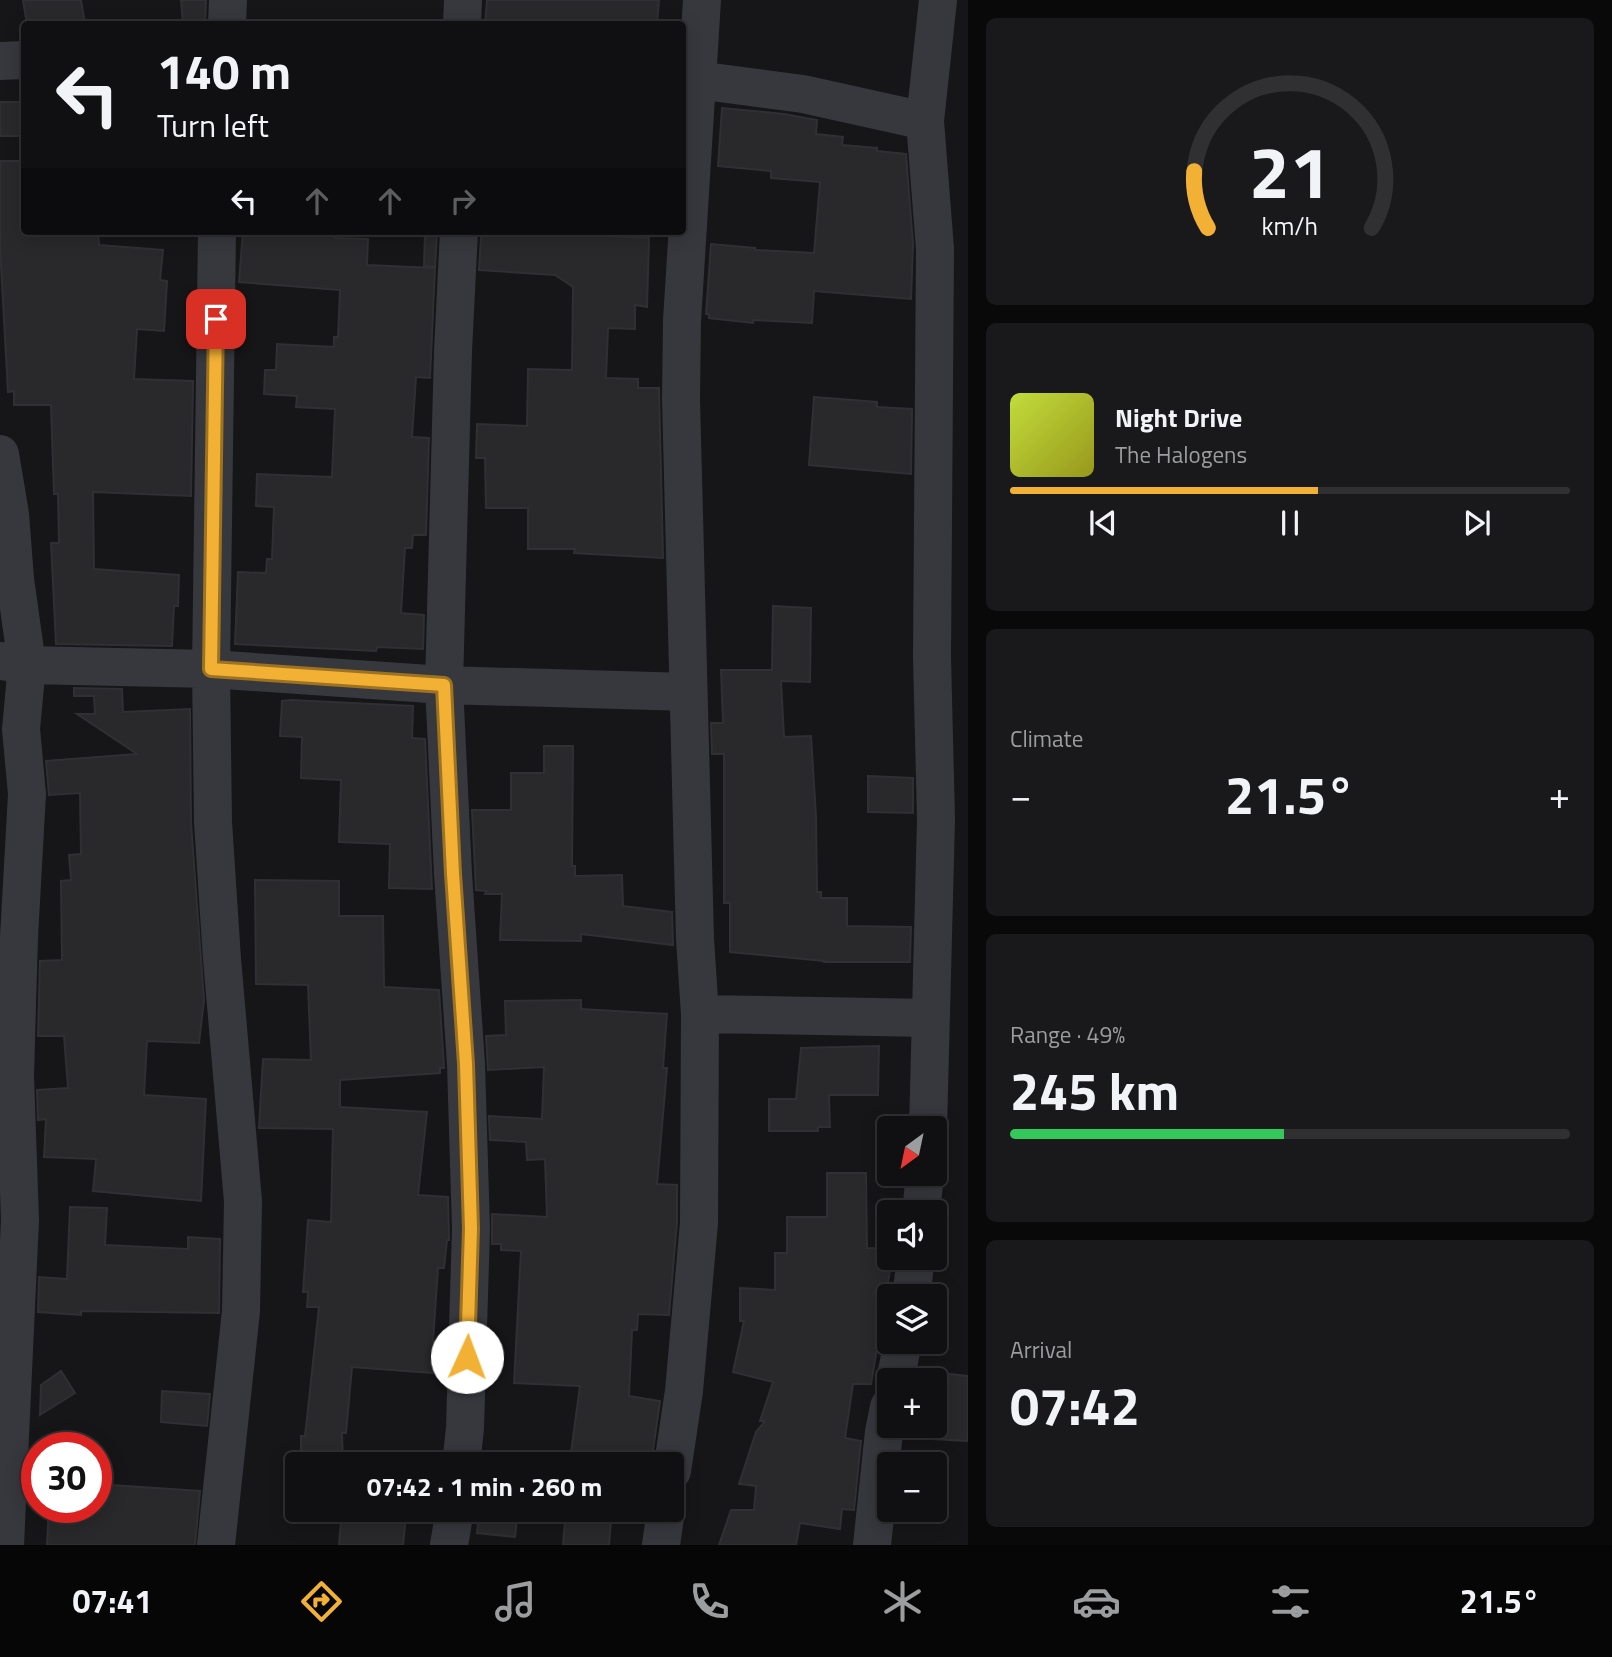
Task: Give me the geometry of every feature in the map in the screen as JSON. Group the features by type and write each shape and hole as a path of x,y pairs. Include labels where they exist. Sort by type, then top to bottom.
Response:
{"street":[{"path":"227,21 228,0"},
{"path":"461,21 463,0"},
{"path":"686,200 690,78 702,0"},
{"path":"928,1116 936,820 932,657 951,245 925,121 938,0"},
{"path":"0,61 21,60"},
{"path":"690,78 803,94 925,121"},
{"path":"216,1545 241,1311 243,1201 213,822 211,669 218,235"},
{"path":"458,235 444,685 466,1064 471,1229 466,1428 463,1452"},
{"path":"675,1452 684,1391 699,1223 700,1014 695,939 681,373 685,235"},
{"path":"0,454 15,579 13,663 27,794 15,1075 20,1220 5,1545"},
{"path":"13,663 211,669 444,685 688,692"},
{"path":"700,1014 932,1017"},
{"path":"872,1545 883,1438"},
{"path":"449,1545 453,1522"},
{"path":"661,1545 664,1522"}],"building":[{"path":"23,0 81,0 84,21 26,21"},
{"path":"181,0 206,0 205,21 183,21"},
{"path":"487,0 659,0 657,21 485,21"},
{"path":"0,102 21,102 21,136 0,136"},
{"path":"722,108 817,120 816,134 843,137 842,145 906,154 913,244 911,299 814,291 812,323 753,320 753,323 709,318 709,314 706,314 711,244 755,250 814,253 820,182 771,178 771,171 718,166"},
{"path":"0,161 21,161 21,235 98,235 99,245 163,250 160,280 167,281 164,331 137,329 134,379 193,381 191,496 93,492 94,569 179,575 172,646 56,644 51,543 59,543 58,494 54,494 51,405 14,405 14,391 8,392 0,247"},
{"path":"243,235 335,235 335,238 368,239 367,265 435,268 430,378 416,377 412,437 429,438 426,535 413,535 412,548 405,548 401,613 424,615 423,649 377,647 376,651 235,644 238,572 266,573 267,559 272,559 274,507 256,506 257,474 332,477 335,409 296,407 297,396 264,394 265,370 276,370 277,344 334,347 334,337 338,337 340,290 239,282"},
{"path":"425,235 437,235 435,267 424,266"},
{"path":"574,235 649,238 647,307 635,305 635,329 608,328 606,378 638,379 638,388 659,388 663,558 574,553 575,549 528,549 528,508 486,508 485,458 476,458 477,424 527,426 528,369 572,370 573,287 555,275 479,270 483,237"},
{"path":"814,397 877,402 877,407 912,409 911,474 809,465"},
{"path":"773,606 811,608 810,682 781,681 784,737 811,736 817,892 821,892 821,898 847,898 847,926 911,927 910,962 824,962 730,952 730,903 724,903 724,754 712,754 711,723 723,723 721,670 772,670"},
{"path":"74,688 122,689 123,712 190,709 191,823 204,1000 199,1043 147,1041 144,1095 206,1099 201,1201 93,1191 96,1159 44,1157 46,1119 38,1120 37,1090 68,1088 64,1036 38,1036 40,961 62,960 61,881 71,880 69,855 81,854 80,793 49,795 46,761 137,754 77,714 95,714 94,696 74,696"},
{"path":"282,701 413,706 412,738 425,739 432,889 389,888 390,844 339,842 341,780 301,778 302,737 280,736"},
{"path":"544,746 573,746 572,866 575,866 575,876 622,875 623,906 672,912 673,945 581,934 581,941 500,940 502,894 485,894 487,891 476,890 472,810 511,810 511,773 544,773"},
{"path":"868,776 913,778 913,813 868,812"},
{"path":"255,880 339,881 339,916 383,916 384,987 439,990 444,1068 440,1068 440,1073 340,1080 340,1107 427,1112 418,1195 448,1197 449,1240 444,1268 438,1268 433,1341 446,1342 445,1374 352,1367 346,1433 342,1433 343,1452 301,1452 319,1307 307,1307 308,1292 303,1292 308,1220 331,1222 333,1129 259,1128 263,1059 311,1060 308,985 256,984"},
{"path":"581,1000 581,1009 667,1014 663,1068 667,1068 657,1184 677,1185 677,1222 669,1315 638,1314 637,1330 632,1330 629,1396 660,1401 653,1452 571,1452 580,1386 514,1383 521,1251 501,1250 501,1244 492,1244 492,1214 547,1217 545,1159 527,1160 526,1142 490,1140 489,1116 542,1119 544,1067 488,1070 486,1036 506,1035 505,1001"},
{"path":"879,1046 878,1095 829,1095 830,1127 818,1127 818,1131 769,1131 769,1099 796,1099 801,1048"},
{"path":"827,1173 866,1173 867,1248 877,1248 877,1270 890,1270 888,1284 877,1284 877,1348 871,1384 853,1384 845,1438 861,1441 854,1510 842,1509 840,1529 800,1523 796,1545 719,1545 731,1510 754,1510 756,1486 739,1484 756,1432 765,1421 760,1421 773,1382 733,1372 744,1321 740,1321 740,1288 775,1290 775,1253 787,1253 787,1217 827,1217"},
{"path":"70,1207 107,1208 105,1245 188,1249 188,1237 220,1239 219,1313 81,1311 81,1315 38,1312 39,1277 67,1279"},
{"path":"61,1371 75,1393 40,1415 41,1385"},
{"path":"947,1374 968,1376 968,1441 933,1439 947,1438"},
{"path":"162,1391 210,1394 207,1426 161,1422"},
{"path":"112,1485 200,1491 195,1545 47,1545 48,1523 112,1523"},
{"path":"341,1522 405,1522 403,1545 339,1545"},
{"path":"478,1522 517,1522 515,1537 477,1533"},
{"path":"565,1522 611,1522 609,1545 563,1545"}],"route":[{"path":"216,319 211,669 444,685 466,1064 471,1229 467,1357"}]}
